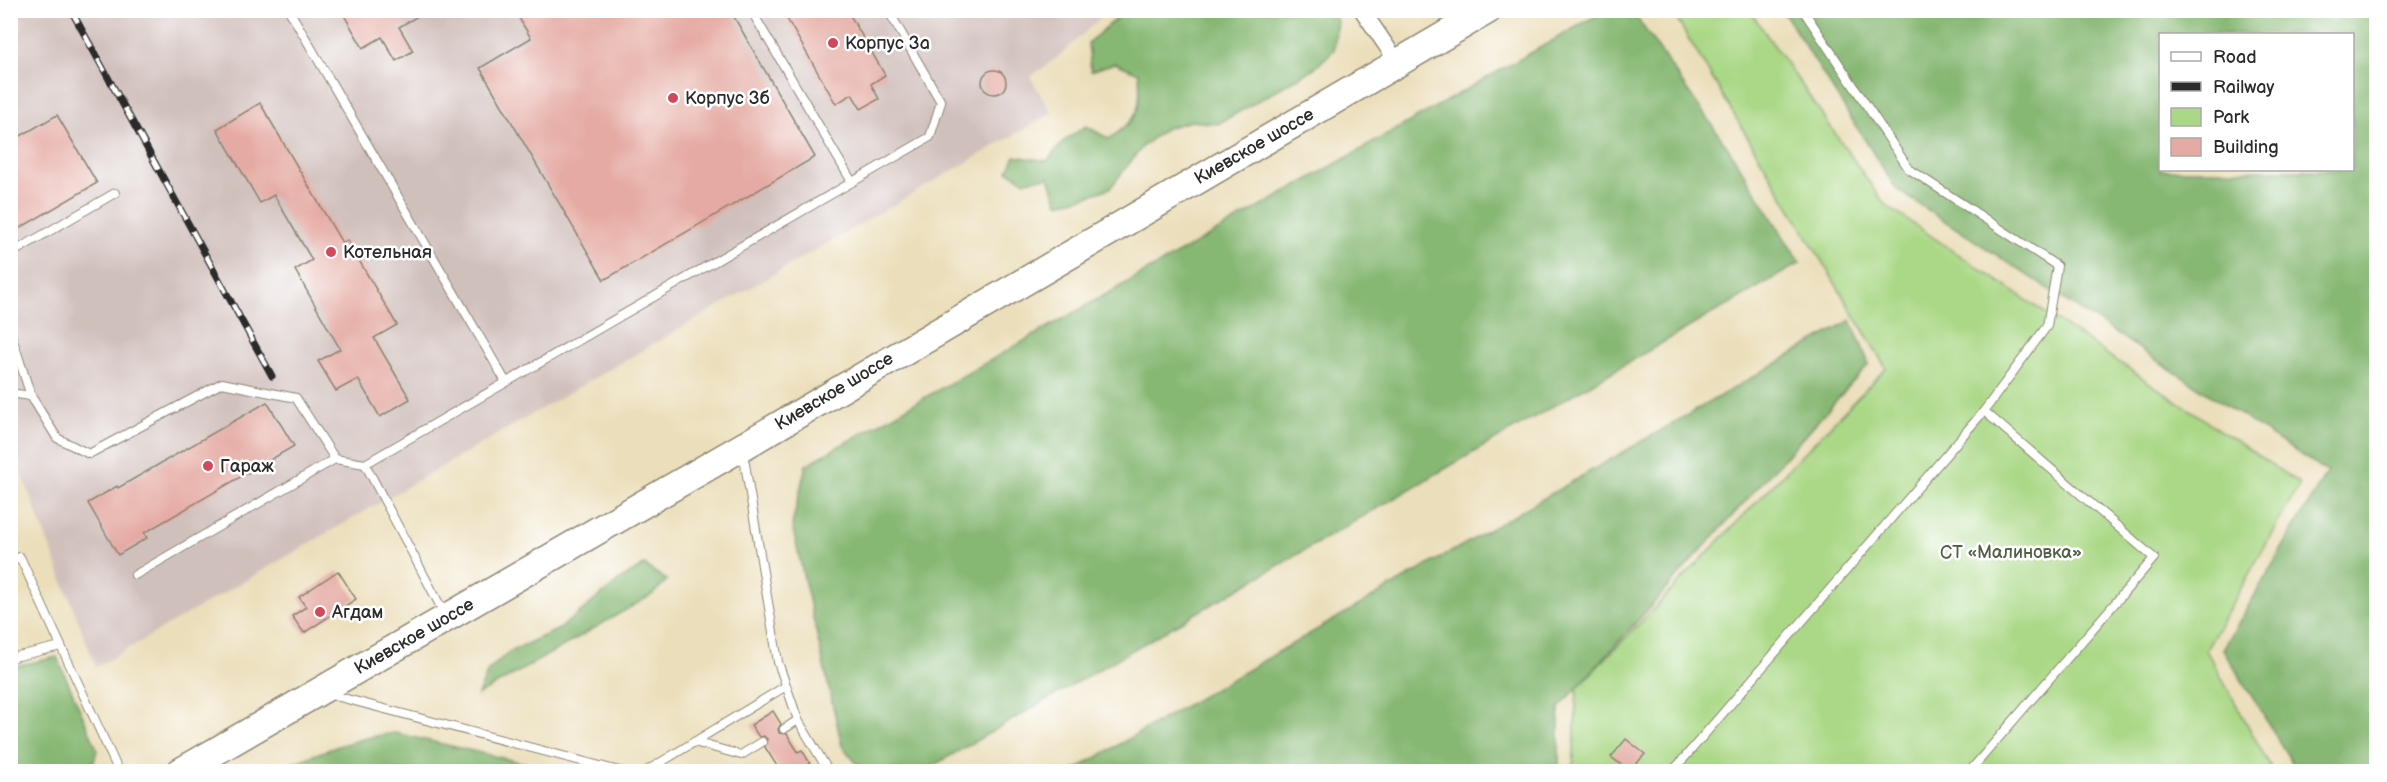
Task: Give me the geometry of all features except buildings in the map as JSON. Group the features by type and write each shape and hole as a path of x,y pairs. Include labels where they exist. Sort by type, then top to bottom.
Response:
{"highway":[{"name":"Киевское шоссе","path":"180,771 742,447 1488,10"}],"street":[{"path":"1362,10 1398,63"}],"lane":[{"path":"289,10 506,382"},
{"path":"752,10 852,182"},
{"path":"135,575 335,459 364,464 930,137 941,102 888,10"},
{"path":"1672,771 1984,411 2047,326 2057,266 1909,169 1803,10"},
{"path":"10,254 115,193"},
{"path":"10,331 31,396 57,438 89,454 222,384 296,398 335,459"},
{"path":"10,393 31,396"},
{"path":"1969,771 2154,558 1984,411"},
{"path":"742,447 778,662 798,720 829,771"},
{"path":"364,464 446,617"},
{"path":"10,561 20,557 119,771"},
{"path":"10,658 61,646"},
{"path":"645,771 786,686"},
{"path":"318,692 623,771"},
{"path":"784,729 798,720"},
{"path":"694,742 741,755 762,742"}],"shaded area":[{"path":"11,11 1108,11 1059,56 1030,77 1052,113 96,667 11,446"}],"green space":[{"path":"1606,10 1632,11 1730,151 1800,263 924,771 863,771 842,746 792,525 806,465"},
{"path":"1125,11 1331,11 1337,21 1334,50 1315,68 1218,124 1191,121 1166,128 1143,146 1110,188 1058,203 1049,177 1025,181 1008,171 1015,156 1047,161 1064,141 1086,126 1109,139 1133,118 1139,104 1139,73 1115,63 1091,71 1088,43"},
{"name":"СТ «Малиновка»","path":"1684,11 1750,11 1885,205 2300,484 2206,650 2273,771 1573,772 1577,688 1886,368 1675,16"},
{"path":"1783,11 2376,11 2376,771 2297,771 2223,649 2327,472 1896,189"},
{"path":"1851,320 1869,364 1559,708 1559,771 1073,771"},
{"path":"644,565 667,580 652,595 478,695 488,671 509,652 559,629 621,579"},
{"path":"57,657 97,749 94,762 88,771 11,771 11,667"},
{"path":"395,733 558,771 274,771 348,743"}],"railway":[{"path":"71,10 272,376"}],"place":[{"name":"Корпус 3a","path":"833,43"},
{"name":"Корпус 3б","path":"673,98"},
{"name":"Котельная","path":"331,252"},
{"name":"Гараж","path":"208,466"},
{"name":"Агдам","path":"320,612"}]}
